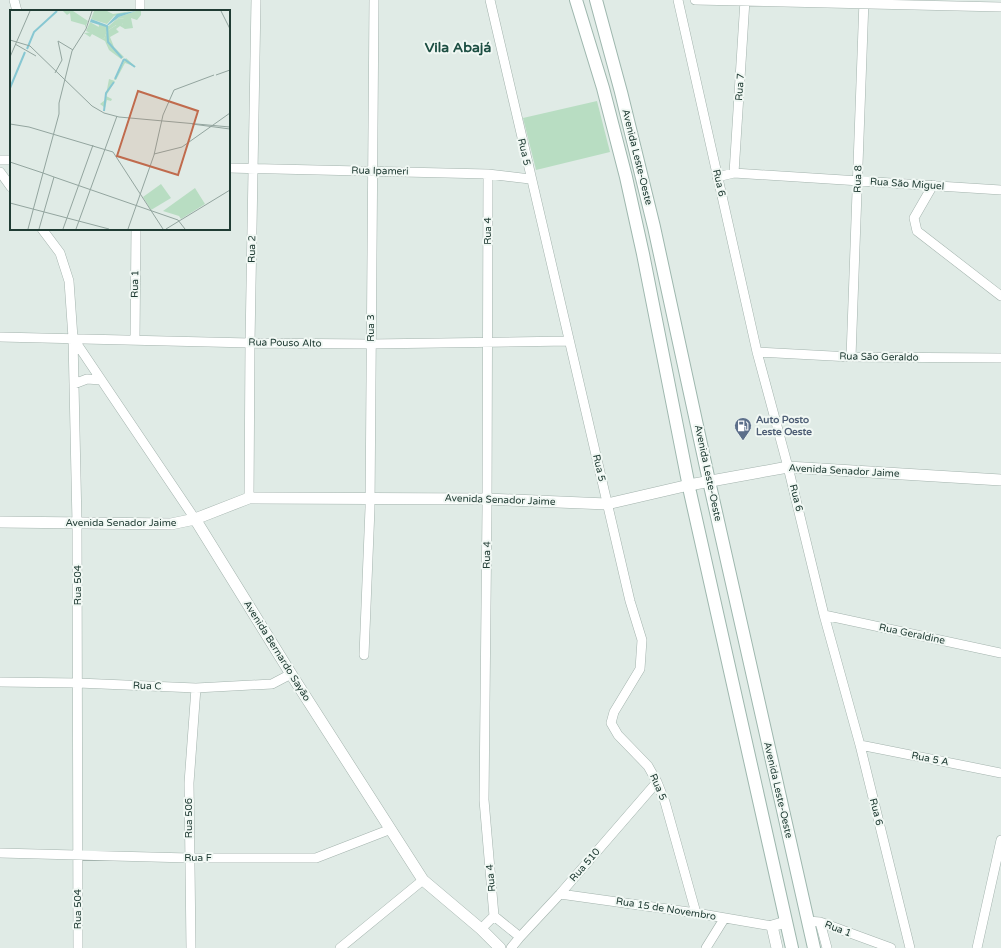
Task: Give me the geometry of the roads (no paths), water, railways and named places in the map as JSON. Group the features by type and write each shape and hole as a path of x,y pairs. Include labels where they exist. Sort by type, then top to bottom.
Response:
{"main road":[{"name":"Avenida Leste-Oeste","path":"576,0 603,88 626,176 689,485 792,948"},
{"name":"Avenida Leste-Oeste","path":"596,0 621,92 654,227 709,481 814,948"}],"street":[{"path":"14,0 17,10"},
{"name":"Rua 2","path":"249,498 256,0"},
{"name":"Rua 3","path":"364,655 370,498 374,0"},
{"name":"Rua 5","path":"490,0 530,179 630,601 642,640 640,669 614,712 611,723 618,735 648,766 657,782 665,802 696,913"},
{"name":"Rua 6","path":"678,0 757,352 788,467 824,615 860,745 910,948"},
{"path":"695,0 986,4 1001,7"},
{"name":"Rua 7","path":"734,173 745,1"},
{"name":"Rua 8","path":"851,357 864,2"},
{"name":"Rua Ipameri","path":"230,168 488,174 530,179"},
{"path":"0,172 10,186"},
{"name":"Rua São Miguel","path":"718,177 734,173 1001,190"},
{"name":"Rua 4","path":"488,174 484,800 494,916"},
{"path":"933,185 914,218 916,231 1001,296"},
{"name":"Rua 504","path":"43,230 60,253 67,273 69,281 73,338 77,523 78,948"},
{"name":"Rua 1","path":"135,340 136,230"},
{"name":"Rua Pouso Alto","path":"0,337 250,343 371,344 569,341"},
{"name":"Avenida Bernardo Sayão","path":"73,338 195,519 291,674 423,880 500,948"},
{"name":"Rua São Geraldo","path":"757,352 851,357 1001,358"},
{"path":"74,384 87,379 102,380"},
{"name":"Avenida Senador Jaime","path":"0,522 171,524 195,519 249,498 487,499 608,504 689,485 788,467 1001,480"},
{"name":"Rua Geraldine","path":"824,615 1001,653"},
{"name":"Rua C","path":"0,682 78,683 196,688 272,684 291,674"},
{"name":"Rua 506","path":"191,948 189,783 196,688"},
{"name":"Rua 5 A","path":"860,745 1001,773"},
{"name":"Rua 510","path":"511,948 657,782"},
{"name":"Rua F","path":"0,853 189,858 316,858 391,829"},
{"path":"977,948 1001,840"},
{"path":"340,948 423,880"},
{"name":"Rua 15 de Novembro","path":"560,894 696,913 772,926"},
{"path":"480,929 494,916 520,936"},
{"path":"706,948 724,918"},
{"name":"Rua 1","path":"808,921 820,922 891,948"},
{"path":"777,948 772,926 786,922"},
{"path":"820,922 827,948"}],"place":[{"name":"Auto Posto Leste Oeste","path":"743,441"}],"district":[{"name":"Vila Abajá","path":"458,47"}]}
